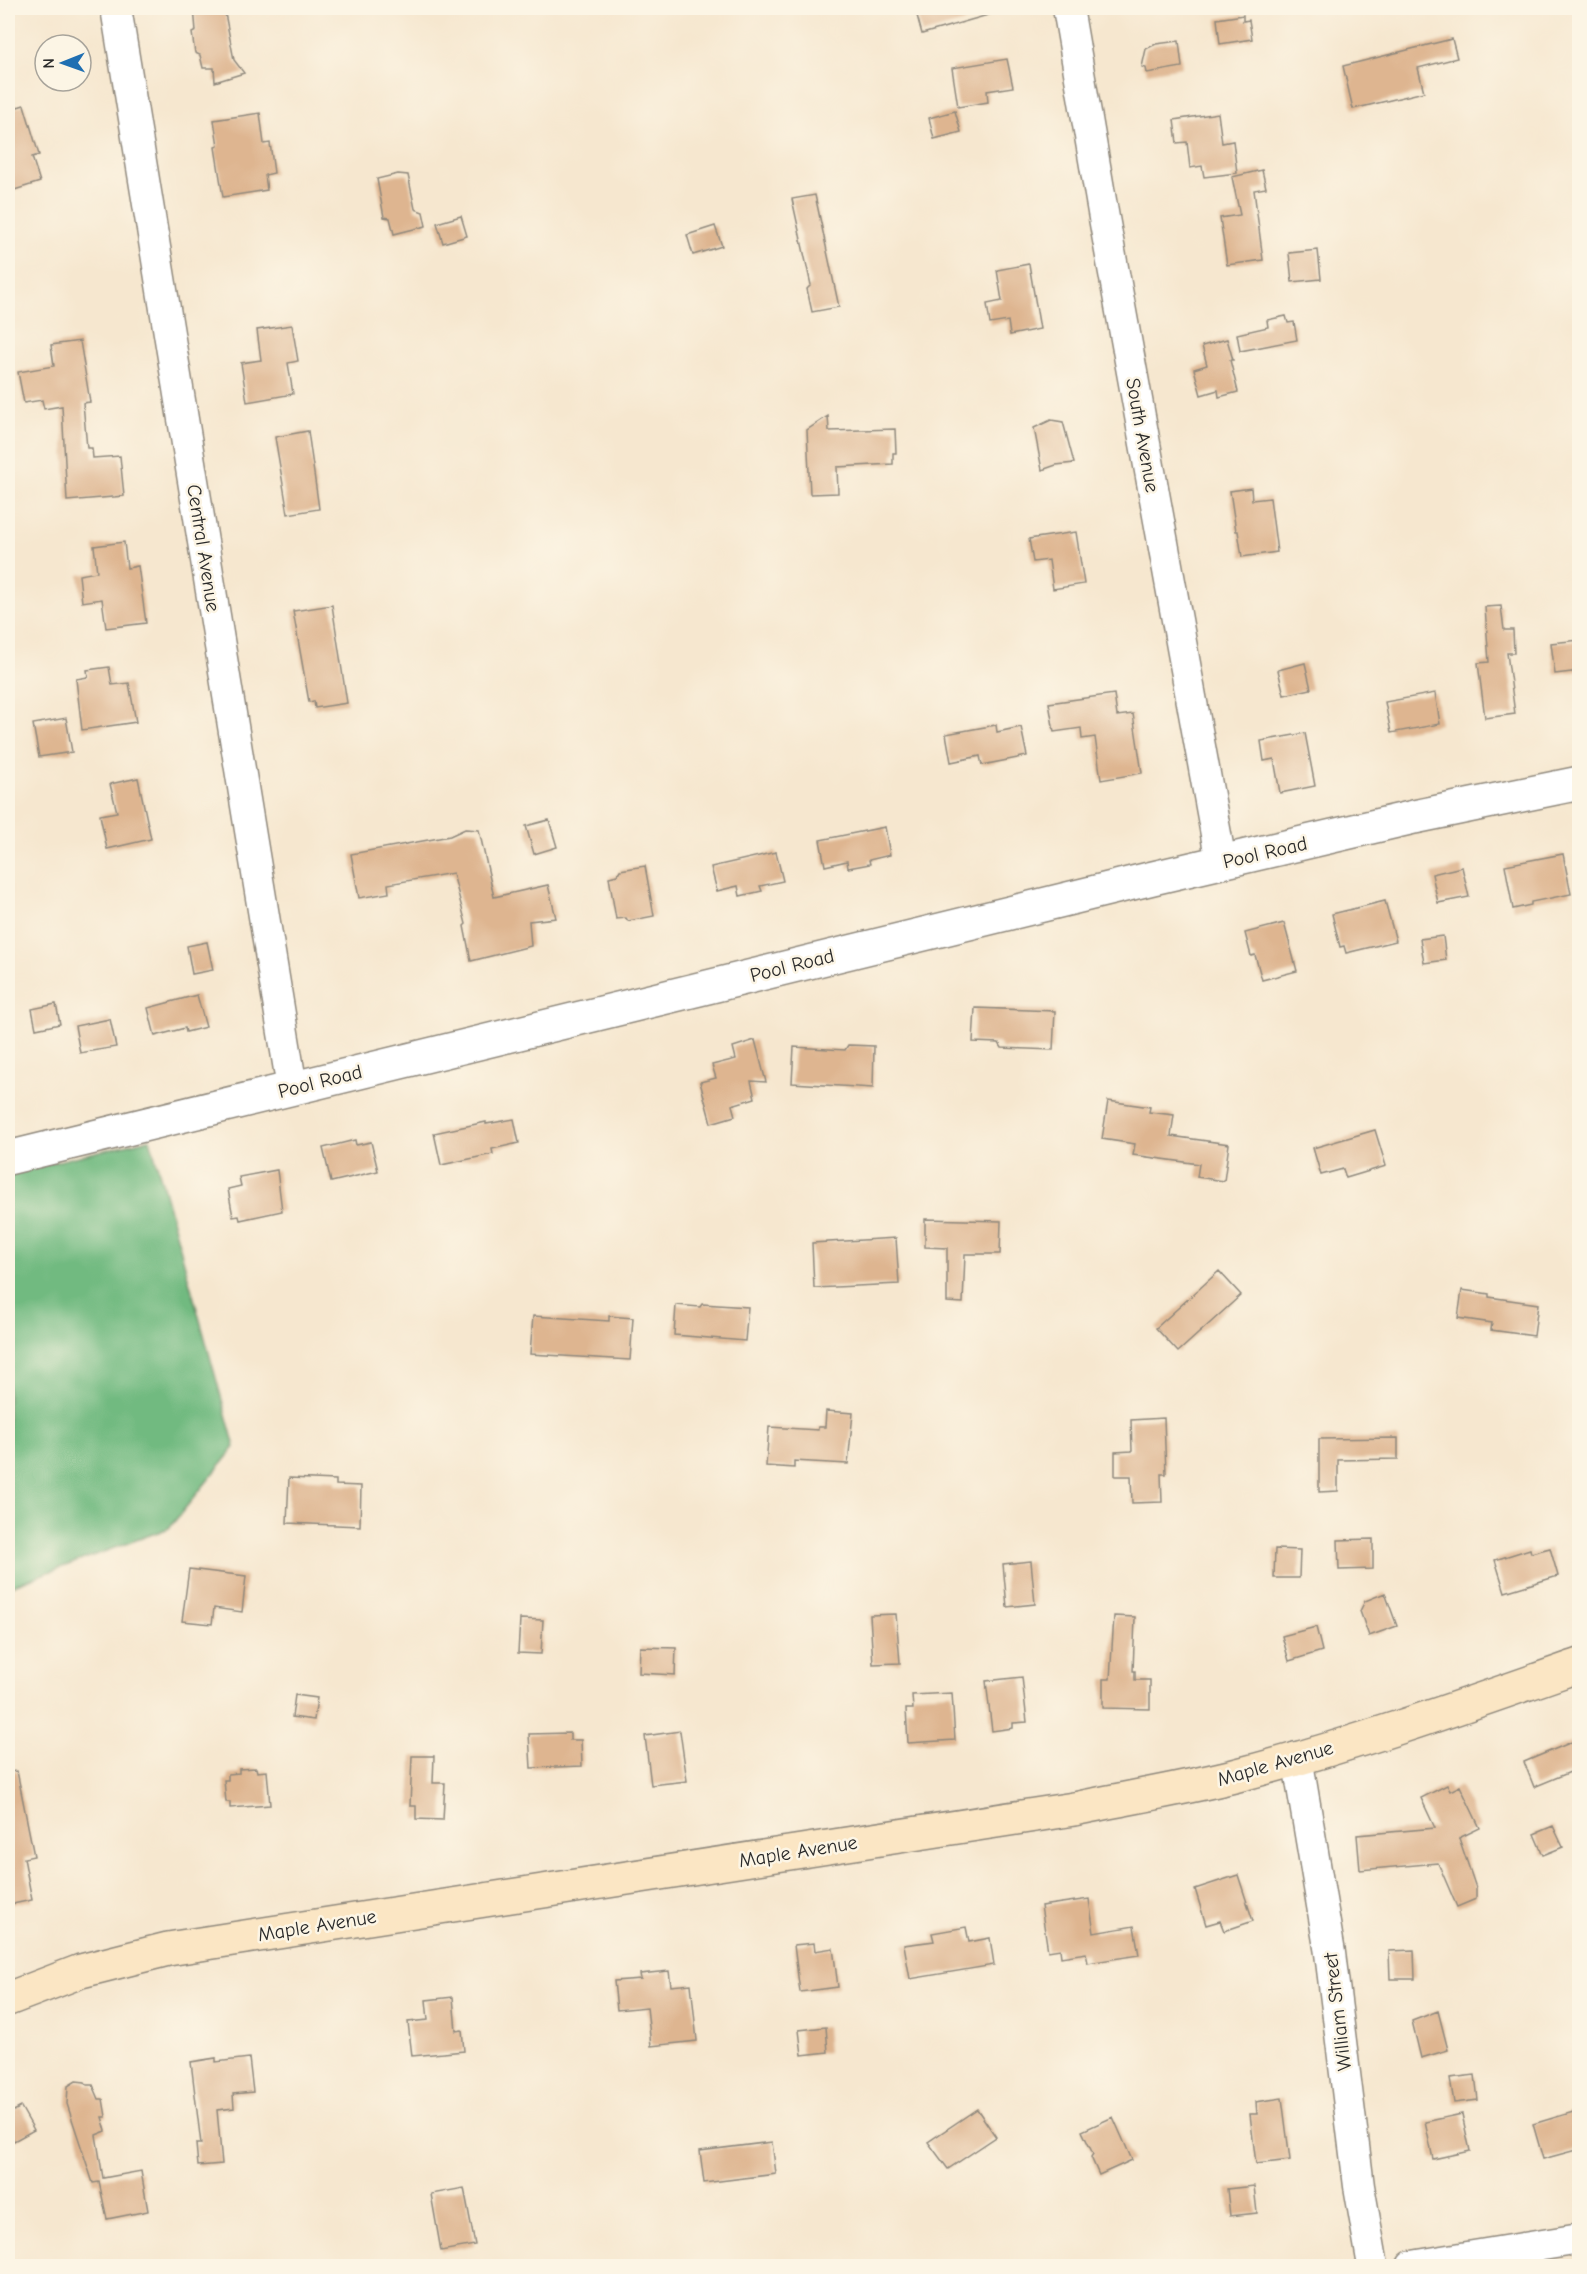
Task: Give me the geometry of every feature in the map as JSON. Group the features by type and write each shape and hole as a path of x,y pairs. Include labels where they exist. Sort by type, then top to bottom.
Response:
{"main road":[{"name":"Maple Avenue","path":"8,1999 81,1971 179,1947 1074,1809 1232,1776 1466,1705 1580,1665"}],"street":[{"name":"Central Avenue","path":"116,8 292,1088"},
{"name":"South Avenue","path":"1068,8 1221,862"},
{"name":"Pool Road","path":"8,1158 1221,862 1414,817 1580,783"},
{"name":"William Street","path":"1297,1757 1330,1953 1359,2186 1372,2266"},
{"path":"1412,2266 1580,2239"}],"green space":[{"path":"150,1139 235,1447 169,1528 8,1587 8,1173"}],"building":[{"path":"194,8 224,8 234,60 244,73 215,82 214,68 203,68 200,55 195,53 192,33 196,31"},
{"path":"915,8 994,8 995,13 922,34"},
{"path":"1243,15 1243,21 1249,20 1252,39 1220,44 1217,19"},
{"path":"1452,39 1457,58 1418,68 1424,92 1353,109 1343,66"},
{"path":"1179,41 1182,67 1147,73 1146,68 1142,67 1146,49 1156,44"},
{"path":"1007,59 1013,87 987,91 988,102 958,107 952,68"},
{"path":"24,105 39,155 32,157 40,182 8,192 8,110"},
{"path":"955,111 961,132 934,139 929,118"},
{"path":"260,113 264,144 270,143 274,173 265,175 267,190 223,197 215,147 218,146 214,120"},
{"path":"1218,113 1222,143 1233,141 1237,173 1204,177 1202,166 1190,168 1187,142 1177,143 1174,120"},
{"path":"1262,170 1266,188 1254,190 1263,260 1227,265 1220,218 1240,215 1232,177"},
{"path":"398,174 408,175 415,209 423,212 426,226 394,234 390,218 384,217 377,179"},
{"path":"815,195 839,307 812,312 807,289 811,285 792,199"},
{"path":"461,216 467,236 443,243 437,223"},
{"path":"715,226 722,246 693,255 687,235"},
{"path":"1318,250 1321,279 1292,282 1289,253"},
{"path":"1029,264 1040,329 1010,335 1008,321 990,324 987,304 1002,301 997,270"},
{"path":"1286,316 1288,323 1294,322 1297,340 1240,351 1237,334 1268,327 1267,320"},
{"path":"292,325 298,361 288,363 293,394 247,402 241,363 261,360 257,330"},
{"path":"1227,339 1238,392 1219,397 1218,390 1201,395 1194,369 1207,365 1202,346"},
{"path":"80,341 90,402 83,403 87,448 92,448 93,458 120,456 124,496 67,501 62,406 44,409 42,400 24,403 18,372 54,366 51,345"},
{"path":"828,416 829,431 895,429 896,453 893,453 893,464 837,467 838,493 810,494 807,430"},
{"path":"1051,420 1063,422 1074,463 1056,465 1042,470 1034,428"},
{"path":"308,431 319,509 288,514 275,437"},
{"path":"1251,488 1252,500 1270,498 1277,552 1242,557 1230,491"},
{"path":"1076,532 1084,584 1053,589 1049,560 1033,562 1029,539"},
{"path":"124,542 127,568 138,566 146,623 106,628 102,599 82,602 79,575 97,572 94,546"},
{"path":"332,605 347,703 315,708 314,701 309,702 293,611"},
{"path":"1501,606 1504,630 1513,630 1514,653 1507,653 1515,714 1485,718 1478,663 1489,662 1485,607"},
{"path":"1580,640 1580,671 1555,674 1551,643"},
{"path":"1305,663 1311,689 1284,695 1278,670"},
{"path":"109,667 112,685 129,683 136,722 82,730 76,679 88,677 87,670"},
{"path":"1435,693 1440,724 1391,733 1385,702"},
{"path":"1114,694 1117,716 1133,714 1142,773 1101,780 1095,737 1082,739 1081,728 1054,732 1049,703"},
{"path":"66,718 72,752 39,757 33,724"},
{"path":"996,725 997,732 1021,727 1027,756 982,765 980,756 951,762 946,734"},
{"path":"1305,733 1315,786 1280,793 1274,759 1264,761 1261,741"},
{"path":"138,778 151,839 107,849 100,815 117,812 110,784"},
{"path":"549,820 557,847 534,854 526,826"},
{"path":"885,827 890,855 869,860 870,864 848,868 847,861 825,866 820,840"},
{"path":"465,829 479,830 494,897 548,885 556,918 529,921 531,946 471,961 464,926 466,924 453,873 388,884 389,893 359,898 351,854 450,836"},
{"path":"776,852 783,881 760,886 762,891 740,896 738,886 717,891 711,867"},
{"path":"1563,854 1571,894 1531,902 1531,905 1513,909 1505,865"},
{"path":"645,866 654,916 628,921 626,918 616,919 609,877 617,875 620,870"},
{"path":"1462,867 1469,897 1438,903 1432,874"},
{"path":"1385,901 1396,941 1346,953 1344,946 1340,947 1332,914"},
{"path":"1284,923 1297,971 1262,980 1255,955 1251,956 1245,933"},
{"path":"1443,936 1446,960 1424,963 1420,939"},
{"path":"207,942 213,970 192,974 187,946"},
{"path":"197,995 206,1027 186,1032 185,1028 155,1036 148,1008"},
{"path":"56,1004 60,1024 36,1029 32,1009"},
{"path":"975,1008 1055,1011 1053,1050 1002,1048 999,1043 973,1042"},
{"path":"110,1019 116,1047 80,1053 75,1026"},
{"path":"755,1040 766,1082 751,1081 755,1098 732,1105 735,1116 711,1123 700,1082 716,1078 712,1065 736,1059 733,1047"},
{"path":"848,1045 874,1046 873,1088 792,1083 794,1047 845,1050"},
{"path":"1108,1101 1150,1107 1149,1112 1174,1115 1171,1136 1229,1144 1224,1181 1197,1177 1199,1164 1133,1155 1135,1144 1102,1139"},
{"path":"514,1119 519,1143 492,1149 493,1154 441,1165 434,1133 486,1122 486,1124"},
{"path":"1375,1130 1386,1166 1346,1178 1343,1169 1321,1175 1313,1148"},
{"path":"355,1140 356,1145 371,1142 378,1171 331,1182 323,1148"},
{"path":"277,1170 282,1211 240,1220 239,1216 233,1217 228,1189 241,1186 239,1177"},
{"path":"925,1219 1001,1221 1000,1254 965,1254 963,1303 947,1302 947,1248 925,1247"},
{"path":"896,1238 899,1284 814,1288 812,1243"},
{"path":"1219,1271 1241,1295 1178,1352 1156,1328"},
{"path":"1462,1290 1489,1294 1489,1297 1538,1304 1534,1336 1491,1330 1492,1323 1458,1318"},
{"path":"702,1304 748,1307 745,1341 674,1335 676,1305 700,1307"},
{"path":"533,1316 609,1321 609,1316 633,1318 630,1360 530,1354"},
{"path":"826,1411 853,1413 848,1464 794,1461 794,1468 766,1466 769,1427 818,1430 818,1427 825,1427"},
{"path":"1164,1418 1166,1474 1161,1474 1162,1502 1132,1503 1131,1476 1115,1476 1115,1452 1132,1451 1131,1420"},
{"path":"1398,1438 1398,1459 1338,1460 1338,1491 1319,1492 1319,1439"},
{"path":"289,1478 336,1480 336,1485 361,1486 360,1526 287,1523"},
{"path":"1373,1539 1373,1569 1339,1570 1338,1540"},
{"path":"1550,1548 1558,1576 1505,1592 1495,1560 1530,1549 1531,1553"},
{"path":"1275,1549 1300,1550 1299,1578 1274,1578"},
{"path":"1031,1561 1035,1604 1007,1607 1003,1564"},
{"path":"189,1569 246,1576 242,1612 214,1608 212,1624 182,1621"},
{"path":"1385,1593 1397,1626 1369,1636 1360,1611 1365,1601"},
{"path":"896,1614 900,1663 873,1664 870,1615"},
{"path":"1114,1616 1135,1617 1133,1671 1135,1671 1135,1680 1150,1680 1150,1709 1103,1708 1103,1679 1110,1679"},
{"path":"520,1619 543,1620 541,1654 518,1653"},
{"path":"1316,1627 1322,1651 1289,1661 1282,1636"},
{"path":"640,1647 676,1648 675,1675 639,1673"},
{"path":"1022,1677 1027,1722 1013,1723 1013,1728 992,1731 986,1681"},
{"path":"952,1693 955,1740 908,1743 906,1709 913,1709 912,1695"},
{"path":"295,1695 317,1698 314,1720 292,1717"},
{"path":"680,1731 687,1781 651,1785 645,1736"},
{"path":"570,1733 570,1740 581,1740 582,1766 531,1768 529,1734"},
{"path":"1572,1742 1580,1761 1580,1768 1534,1787 1524,1762"},
{"path":"412,1756 434,1756 433,1783 445,1783 443,1820 416,1819 416,1806 410,1806"},
{"path":"256,1768 257,1772 267,1771 270,1805 230,1808 230,1802 226,1802 224,1780 228,1780 228,1774 239,1773 239,1769"},
{"path":"17,1771 34,1856 24,1858 32,1900 8,1905 8,1772"},
{"path":"1447,1785 1450,1791 1460,1786 1480,1828 1459,1838 1476,1888 1476,1899 1457,1907 1438,1863 1360,1870 1357,1835 1435,1828 1421,1798"},
{"path":"1553,1826 1563,1847 1543,1855 1534,1834"},
{"path":"1238,1875 1253,1921 1224,1931 1220,1921 1206,1925 1195,1889"},
{"path":"1089,1899 1094,1933 1134,1926 1139,1955 1088,1963 1086,1953 1061,1957 1060,1949 1048,1951 1041,1906"},
{"path":"966,1927 969,1942 990,1938 994,1965 910,1979 904,1945 934,1941 932,1933"},
{"path":"814,1943 815,1951 833,1948 838,1987 800,1992 794,1945"},
{"path":"1414,1950 1415,1979 1390,1979 1389,1951"},
{"path":"669,1971 671,1986 691,1984 697,2041 651,2046 647,2007 617,2010 614,1981 641,1979 640,1974"},
{"path":"453,1997 456,2031 462,2030 464,2051 412,2056 408,2022 428,2020 426,2000"},
{"path":"1438,2011 1448,2050 1421,2058 1412,2021"},
{"path":"826,2027 828,2052 802,2055 799,2030"},
{"path":"216,2058 216,2062 249,2058 253,2092 233,2094 234,2108 217,2110 222,2164 198,2166 196,2144 201,2144 191,2062"},
{"path":"1475,2075 1478,2100 1454,2103 1450,2078"},
{"path":"76,2081 93,2085 99,2099 103,2099 106,2117 102,2117 106,2131 96,2135 103,2178 141,2171 148,2211 107,2219 99,2182 93,2183 67,2104 68,2086"},
{"path":"1282,2098 1290,2160 1256,2164 1250,2114 1257,2114 1256,2102"},
{"path":"21,2107 34,2130 14,2141 8,2130 8,2114"},
{"path":"977,2109 996,2137 948,2169 928,2142"},
{"path":"1580,2110 1580,2149 1543,2159 1533,2124"},
{"path":"1462,2114 1470,2151 1433,2159 1425,2122"},
{"path":"1113,2117 1132,2160 1099,2175 1091,2157 1093,2154 1082,2131"},
{"path":"772,2142 776,2174 704,2183 700,2151"},
{"path":"1254,2186 1257,2213 1230,2216 1227,2189"},
{"path":"464,2188 475,2245 441,2251 431,2194"}]}
